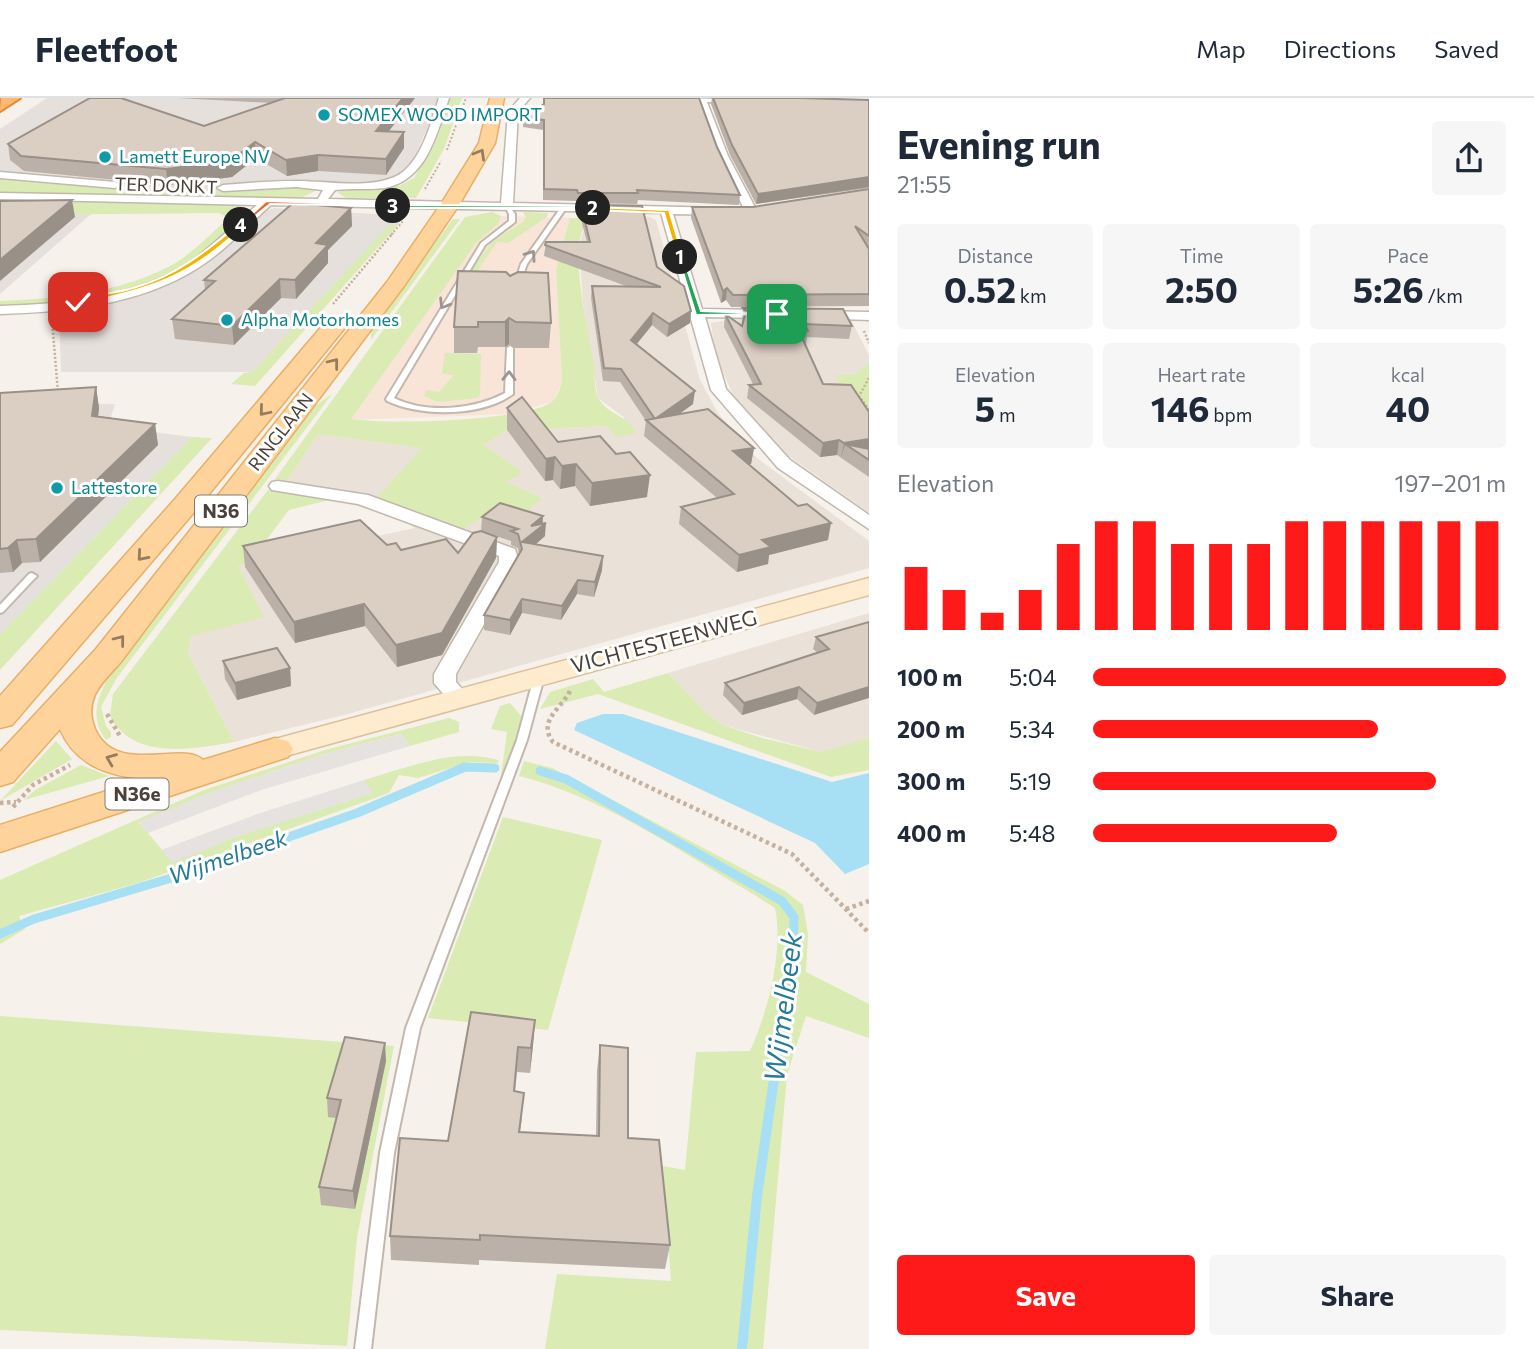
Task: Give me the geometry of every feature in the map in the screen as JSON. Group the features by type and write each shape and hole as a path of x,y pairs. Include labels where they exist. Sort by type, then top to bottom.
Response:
{"highway":[{"path":"0,106 12,98"}],"main road":[{"name":"RINGLAAN","path":"0,717 186,505 487,143 497,98"},
{"name":"RINGLAAN","path":"6,799 92,699 108,656 394,286 440,198"},
{"path":"92,699 76,725 87,746 108,744 134,768 174,767 275,749"},
{"name":"N36e","path":"6,799 275,749"},
{"name":"N36e","path":"0,839 275,749"}],"street":[{"name":"TER DONKT","path":"0,175 162,189 384,184 408,176 426,147 444,98"},
{"path":"507,207 513,111 525,98"},
{"path":"690,98 703,102 723,156 751,211"},
{"path":"319,202 331,187"},
{"path":"0,196 319,202 414,207 440,198 507,207 667,212 768,209"},
{"path":"0,310 51,306 134,290 177,275 194,265 268,202"},
{"path":"667,212 719,390 784,464 869,523"},
{"path":"698,313 869,316"},
{"path":"278,486 362,499 508,553 509,562 445,674 445,683 460,698"},
{"name":"VICHTESTEENWEG","path":"275,749 869,586"}],"lane":[{"path":"507,207 512,214 512,222 483,244 440,311 390,399 400,405 417,409 481,407 499,401 509,394 510,348"},
{"path":"511,296 524,264 564,207"},
{"path":"0,610 32,576"},
{"path":"363,1349 387,1153 413,1028 546,675"}],"path":[{"path":"51,306 60,396"},
{"path":"869,378 859,396 869,410"},
{"path":"546,675 570,693 551,714 545,729 546,735 553,742 792,854 869,933"},
{"path":"92,699 106,713 108,744"},
{"path":"0,803 108,744 129,741"},
{"path":"846,909 869,901"}],"shaded area":[{"path":"47,98 440,98 413,161 401,177 377,182 309,181 304,186 269,191 191,192 0,180 0,129"},
{"path":"274,208 405,216 397,226 389,226 252,372 61,372 59,312 64,308 197,268 264,212"},
{"path":"91,214 0,294 0,215"},
{"path":"595,214 650,217 656,220 700,380 718,413 757,458 869,541 869,568 344,715 234,742 188,653 191,636 237,566 429,525 345,498 268,490 275,479 287,481 318,434 423,448 495,510 542,498 504,481 482,445 507,430 608,426 625,418 598,398 583,302 579,247 586,221"},
{"path":"501,216 570,218 556,271 562,379 557,395 551,402 510,414 350,420 476,243 498,224"},
{"path":"740,318 851,320 869,355 869,363 854,375 835,376 869,428 869,513 783,452 734,397 715,354 711,323"},
{"name":"Lattestore","path":"0,403 115,404 108,426 192,437 0,635"},
{"path":"869,613 869,738 848,746 821,752 723,725 705,712 668,673"},
{"path":"402,734 410,746 261,790 148,833 139,821 209,793 327,753"},
{"path":"364,780 373,793 238,836 172,863 161,850 257,814"}],"green space":[{"path":"449,98 462,98 444,149 416,198 346,198 337,192 346,188 399,186 414,178 430,149"},
{"path":"0,180 154,191 268,191 272,188 304,186 315,191 303,197 188,198 0,193"},
{"path":"0,199 225,205 240,206 248,212 187,264 148,283 70,301 0,306 0,301 87,293 130,283 186,256 229,218 219,213 0,215"},
{"path":"492,212 501,216 498,224 476,243 351,419 393,422 484,418 535,409 553,401 559,392 562,379 556,270 570,218 590,218 583,230 579,247 579,267 596,390 606,408 628,422 636,433 616,437 607,426 507,430 483,445 520,470 519,476 505,481 542,498 519,518 495,510 459,531 374,501 422,448 318,434 287,481 275,479 465,217"},
{"path":"523,212 548,213 547,217 508,243 497,242 472,279 463,283 491,243 523,222 526,217"},
{"path":"453,219 460,219 371,340 371,329"},
{"path":"389,225 397,226 255,386 231,384 244,373 252,372"},
{"path":"445,353 481,354 480,395 477,398 438,402 424,396 426,390 439,392 454,375 442,374"},
{"path":"869,363 869,428 834,375 854,375"},
{"path":"333,393 116,679 101,707 106,726 111,732 111,737 106,740 100,731 96,713 112,669 315,406"},
{"path":"192,437 212,438 0,670 0,635"},
{"path":"279,488 345,498 431,525 415,528 400,518 333,499 289,510 249,563 238,566 264,617 191,636 188,653 234,742 183,749 149,746 133,740 120,730 110,716 113,694 268,490 278,491"},
{"path":"668,673 705,712 723,725 762,738 821,752 869,738 869,770 831,777 598,694 540,709 550,692 593,679 604,692"},
{"path":"510,703 522,717 506,771 501,776 507,732 491,729 500,706"},
{"path":"449,718 459,722 459,732 410,746 401,734 327,753 209,793 139,822 172,862 238,836 372,793 364,780 447,757 481,757 498,760 498,763 469,762 418,778 399,775 389,793 138,883 19,916 25,929 0,944 0,880 204,790 325,750"},
{"path":"56,741 72,759 0,801"},
{"path":"524,761 552,768 785,891 803,905 808,934 806,972 869,1004 869,1038 806,1016 787,1075 763,1349 545,1349 557,1274 671,1281 663,1166 685,1170 696,1052 750,1051 773,981 777,925 775,908 669,843 581,797 519,776"},
{"path":"81,765 109,776 24,800 35,790"},
{"path":"503,817 602,840 548,1030 428,1018"},
{"path":"0,1016 394,1046 357,1238 347,1346 0,1330"}],"water":[{"path":"603,714 623,714 832,782 869,773 869,864 845,874 815,843 574,730 577,723"}],"building":[{"path":"90,98 121,98 204,126 285,98 403,98 376,131 404,132 386,159 318,155 286,160 255,142 230,161 166,169 21,156 8,144"},
{"path":"544,98 699,98 717,147 740,195 637,190 638,193 578,193 577,190 544,189 544,120 523,118 544,104"},
{"path":"713,98 869,100 869,177 758,194 732,145"},
{"path":"869,189 869,236 855,226 869,249 869,294 733,295 727,288 723,291 692,207 753,207"},
{"path":"72,200 0,260 0,201"},
{"path":"293,203 351,208 316,243 328,245 295,280 280,279 232,326 172,319 215,281 204,280"},
{"path":"581,205 642,206 657,267 684,286 691,311 669,324 653,313 631,340 695,391 655,419 621,369 604,368 592,286 661,287 545,245 546,242 590,242"},
{"path":"458,271 506,272 510,276 518,272 548,273 551,323 516,322 509,318 505,322 478,322 478,327 454,327"},
{"path":"743,308 843,309 852,326 805,324 808,331 799,331 823,384 851,385 869,412 869,439 823,443 749,385 761,384 725,314 742,326 746,311"},
{"name":"Lattestore","path":"96,387 92,416 155,424 36,539 17,540 8,548 0,549 0,393"},
{"path":"522,397 558,442 600,436 616,454 630,452 650,475 592,483 576,464 562,466 555,457 546,459 507,408"},
{"path":"708,409 754,448 733,451 798,506 807,504 831,523 762,540 771,547 739,555 681,507 734,494 646,420"},
{"path":"845,444 869,449 869,460"},
{"path":"500,503 543,516 531,526 546,523 522,542 603,556 595,582 578,580 562,606 522,599 510,620 484,615 522,549 518,534 511,531 518,529 482,517"},
{"path":"360,520 387,545 396,543 401,550 446,539 458,553 473,533 481,531 497,537 442,633 396,645 364,604 294,622 243,546"},
{"path":"869,622 869,687 817,703 799,687 744,703 725,683 829,649 816,637"},
{"path":"277,648 290,668 235,683 223,661"},
{"path":"471,1012 535,1020 531,1048 518,1047 514,1091 524,1093 519,1132 599,1136 600,1045 628,1048 628,1138 659,1140 670,1245 480,1235 480,1240 390,1236 400,1138 448,1141"},
{"path":"345,1037 385,1043 353,1191 319,1187 341,1100 327,1098"}],"waterway":[{"name":"Wijmelbeek","path":"0,934 34,919 178,876 357,813 465,767 495,768"},
{"name":"Wijmelbeek","path":"540,771 566,779 782,901 794,917 793,951"},
{"name":"Wijmelbeek","path":"742,1349 757,1196 793,949"}],"place":[{"name":"SOMEX WOOD IMPORT","path":"324,115"},
{"name":"Lamett Europe NV","path":"105,157"},
{"name":"Alpha Motorhomes","path":"227,320"},
{"name":"Lattestore","path":"57,488"}],"route":[{"path":"78,302 134,290 177,275 194,265 268,202 319,202 338,205 564,207 667,212 698,313 777,314"}]}
